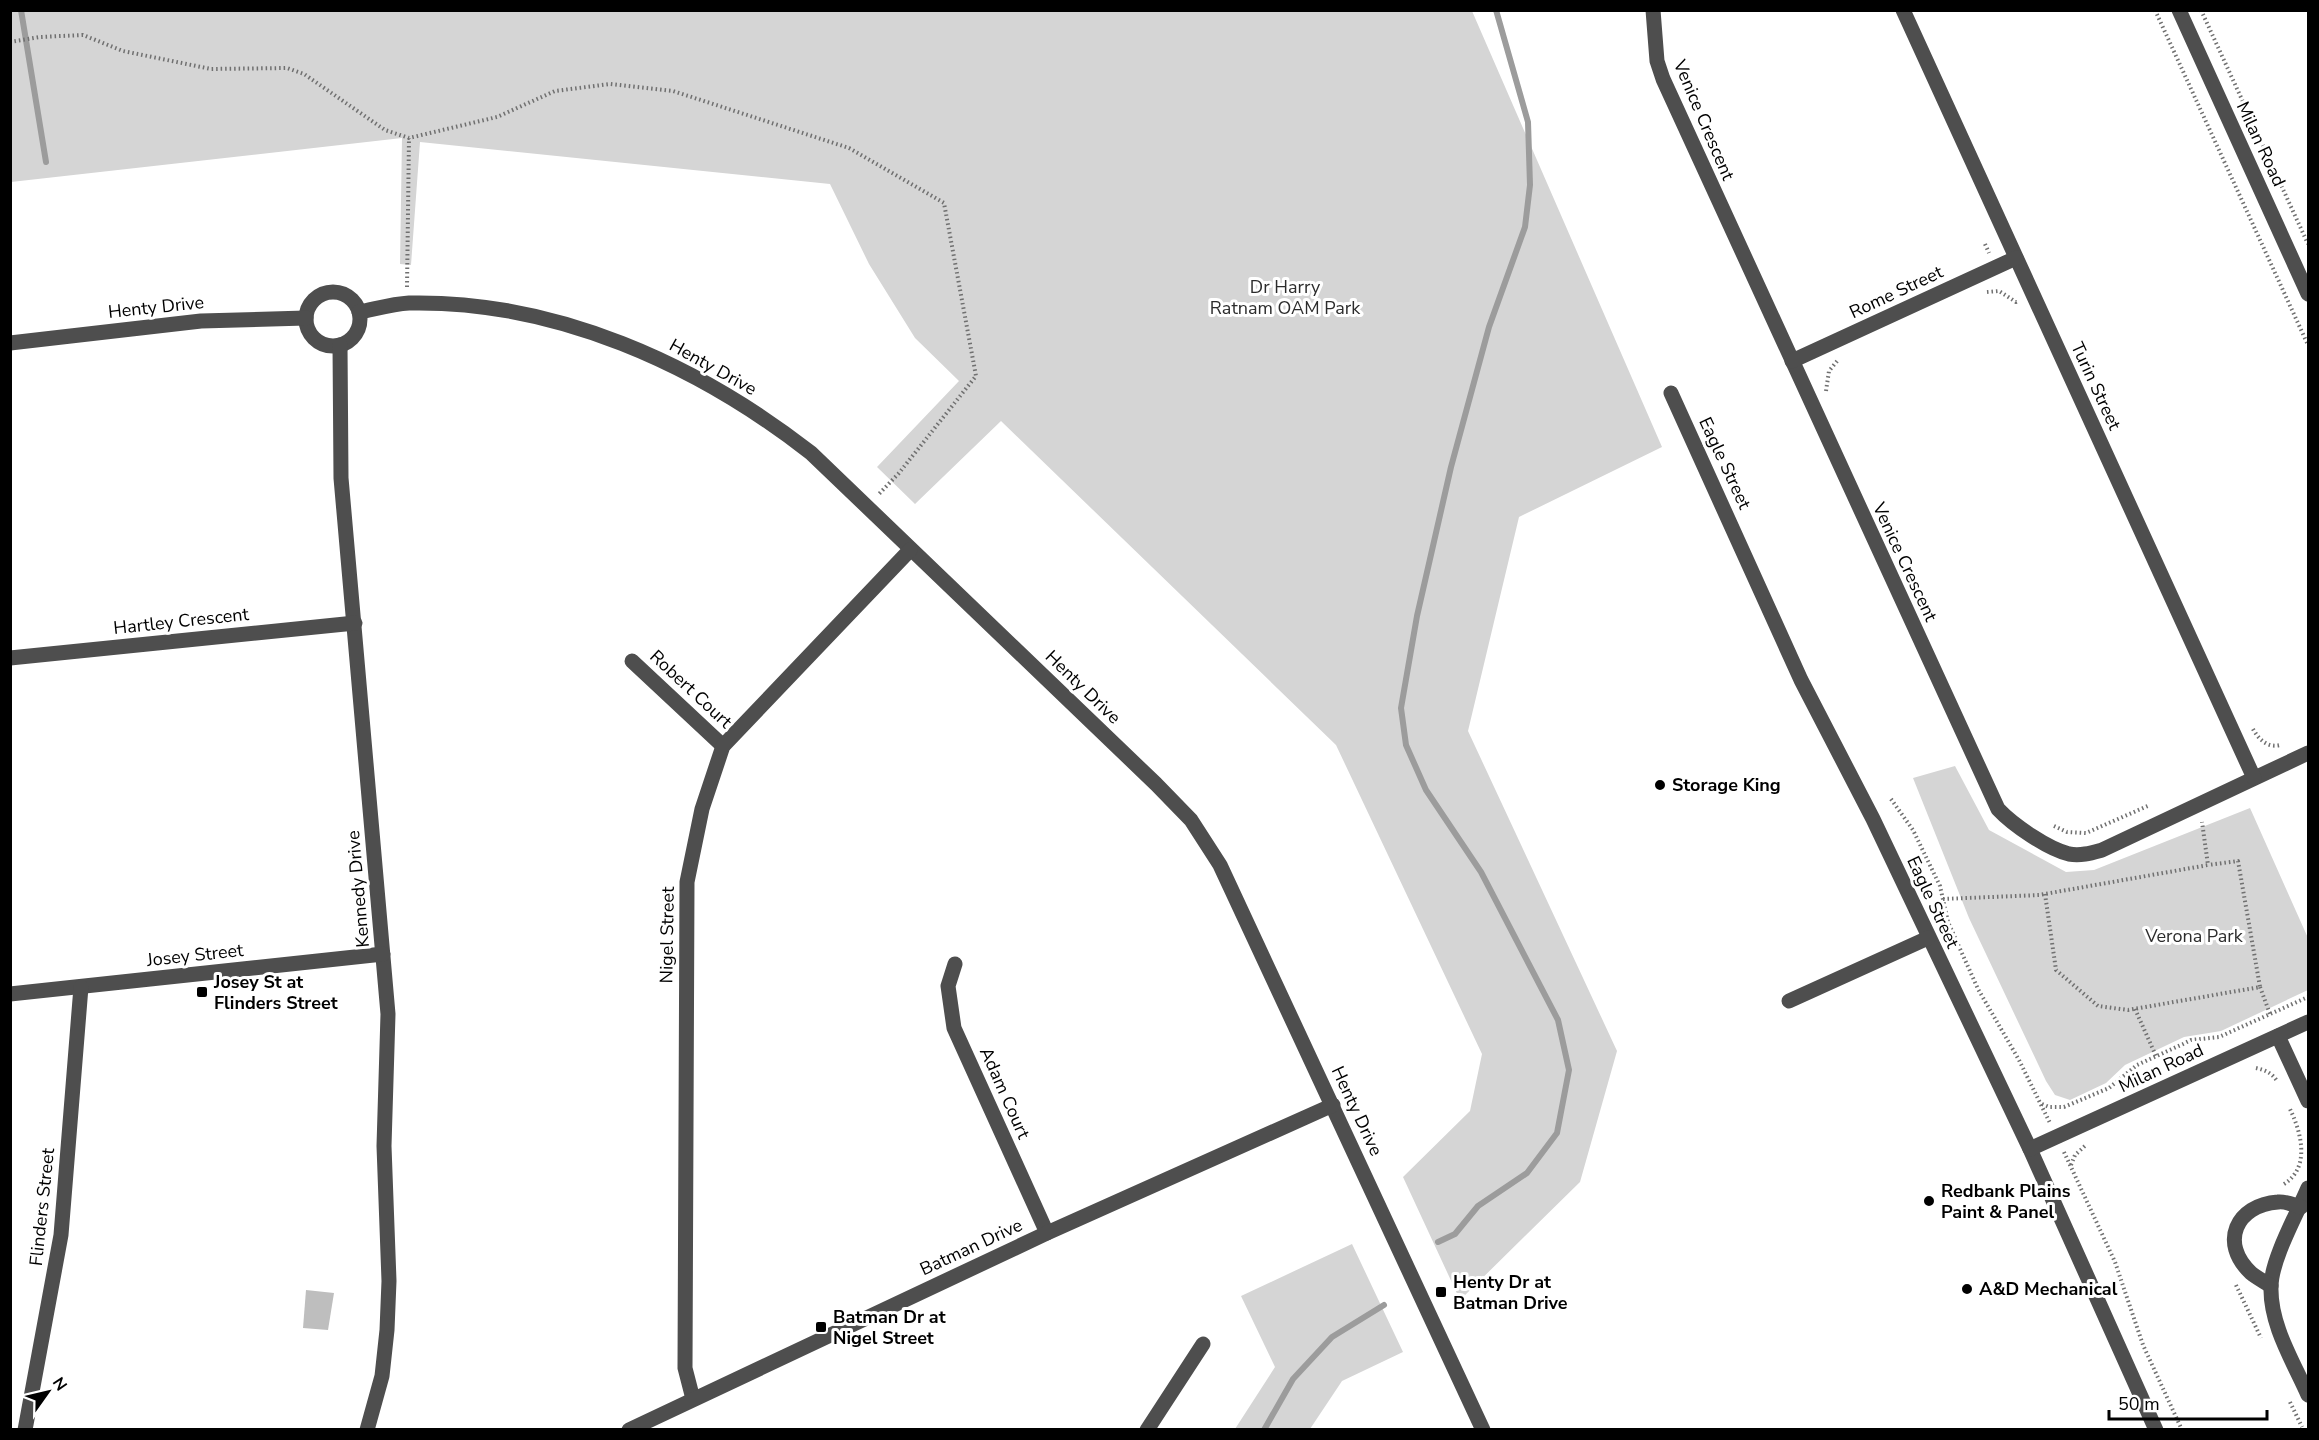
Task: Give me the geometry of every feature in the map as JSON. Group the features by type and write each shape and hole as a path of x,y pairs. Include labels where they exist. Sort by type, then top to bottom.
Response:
{"street":[{"name":"Venice Crescent","path":"1653,10 1657,62 1663,79 1998,810 2009,821 2056,849 2070,854 2085,854 2102,850 2302,756"},
{"name":"Turin Street","path":"1903,10 2254,778"},
{"name":"Milan Road","path":"2179,10 2308,294"},
{"name":"Rome Street","path":"1792,361 2016,258"},
{"path":"327,292 347,295 357,305 360,319 356,333 340,345 326,344 314,337 306,318 307,311 315,299 327,292"},
{"name":"Henty Drive","path":"359,312 406,303 487,307 549,321 625,344 695,375 772,423 810,453 1147,776 1191,820 1220,865 1483,1430"},
{"name":"Henty Drive","path":"10,343 201,321 306,318"},
{"name":"Kennedy Drive","path":"340,345 341,478 388,1014 384,1146 389,1291 381,1376 367,1430"},
{"name":"Eagle Street","path":"1671,393 1801,680 1873,819 2030,1149 2156,1430"},
{"name":"Nigel Street","path":"693,1399 685,1368 687,882 702,809 723,746 910,550"},
{"name":"Hartley Crescent","path":"10,658 355,623"},
{"name":"Robert Court","path":"632,661 723,746"},
{"path":"1789,1001 1928,938"},
{"name":"Josey Street","path":"10,994 383,954"},
{"name":"Adam Court","path":"955,964 948,986 954,1028 1047,1233"},
{"name":"Flinders Street","path":"25,1430 61,1235 81,987"},
{"name":"Milan Road","path":"2030,1149 2308,1022"},
{"path":"2278,1036 2308,1101"},
{"name":"Batman Drive","path":"629,1430 1047,1233 1333,1105"},
{"path":"2308,1188 2275,1265 2271,1286 2273,1310 2283,1340 2308,1395"},
{"path":"2271,1286 2251,1273 2240,1258 2234,1243 2234,1230 2239,1221 2263,1205 2281,1202 2301,1207"},
{"path":"1147,1430 1203,1344"}],"path":[{"path":"2156,10 2308,345"},
{"path":"2201,10 2308,244"},
{"path":"10,42 40,37 83,35 123,51 211,69 287,68 304,74 385,130 409,138 497,117 555,91 610,84 673,91 849,148 944,203 976,376 899,473 867,507"},
{"path":"406,303 409,138"},
{"path":"1977,297 1988,292 1999,291 2016,302 2032,293"},
{"path":"1825,392 1829,370 1838,359"},
{"path":"2250,721 2260,739 2272,746 2278,746"},
{"path":"2246,761 2289,742 2302,756"},
{"path":"1891,799 1913,830 1940,886 1948,922 1978,989 2041,1103 2115,1262 2143,1345 2182,1430"},
{"path":"2046,822 2067,832 2086,833 2157,802"},
{"path":"2195,806 2203,824 2208,865"},
{"path":"1943,899 2045,894 2238,861 2260,987 2270,1014"},
{"path":"2045,894 2056,970 2098,1006 2128,1010 2260,987"},
{"path":"2041,1103 2049,1107 2064,1107 2109,1088 2137,1065 2156,1056 2191,1041 2219,1037 2308,997"},
{"path":"2135,1009 2156,1056"},
{"path":"2302,1430 2308,1424"}],"green space":[{"name":"Dr Harry Ratnam OAM Park","path":"10,11 1472,11 1662,447 1519,517 1468,731 1617,1051 1580,1182 1460,1300 1403,1177 1470,1111 1482,1054 1336,745 1001,421 915,504 877,467 959,381 915,338 869,264 830,184 420,142 411,265 400,264 402,138 11,182"},
{"name":"Verona Park","path":"1955,766 1989,830 2066,872 2094,870 2250,808 2308,938 2308,990 2221,1031 2184,1037 2125,1065 2106,1083 2070,1100 2055,1095 2046,1081 1969,918 1913,778"},
{"path":"1352,1244 1403,1352 1342,1381 1310,1429 1235,1429 1275,1367 1241,1296"}],"building":[{"path":"306,1290 334,1293 328,1330 303,1328"}],"waterway":[{"path":"21,10 46,162"},
{"path":"1438,1242 1455,1234 1478,1206 1527,1173 1557,1133 1569,1070 1558,1020 1481,872 1426,790 1406,745 1401,708 1417,616 1451,467 1489,327 1525,227 1530,185 1528,122 1496,10"},
{"path":"1264,1430 1293,1379 1332,1337 1384,1305"}],"place":[{"name":"Storage King","path":"1660,785"},
{"name":"Josey St at Flinders Street","path":"202,992"},
{"name":"Redbank Plains Paint & Panel","path":"1929,1201"},
{"name":"A&D Mechanical","path":"1967,1289"},
{"name":"Henty Dr at Batman Drive","path":"1441,1292"},
{"name":"Batman Dr at Nigel Street","path":"821,1327"}]}
